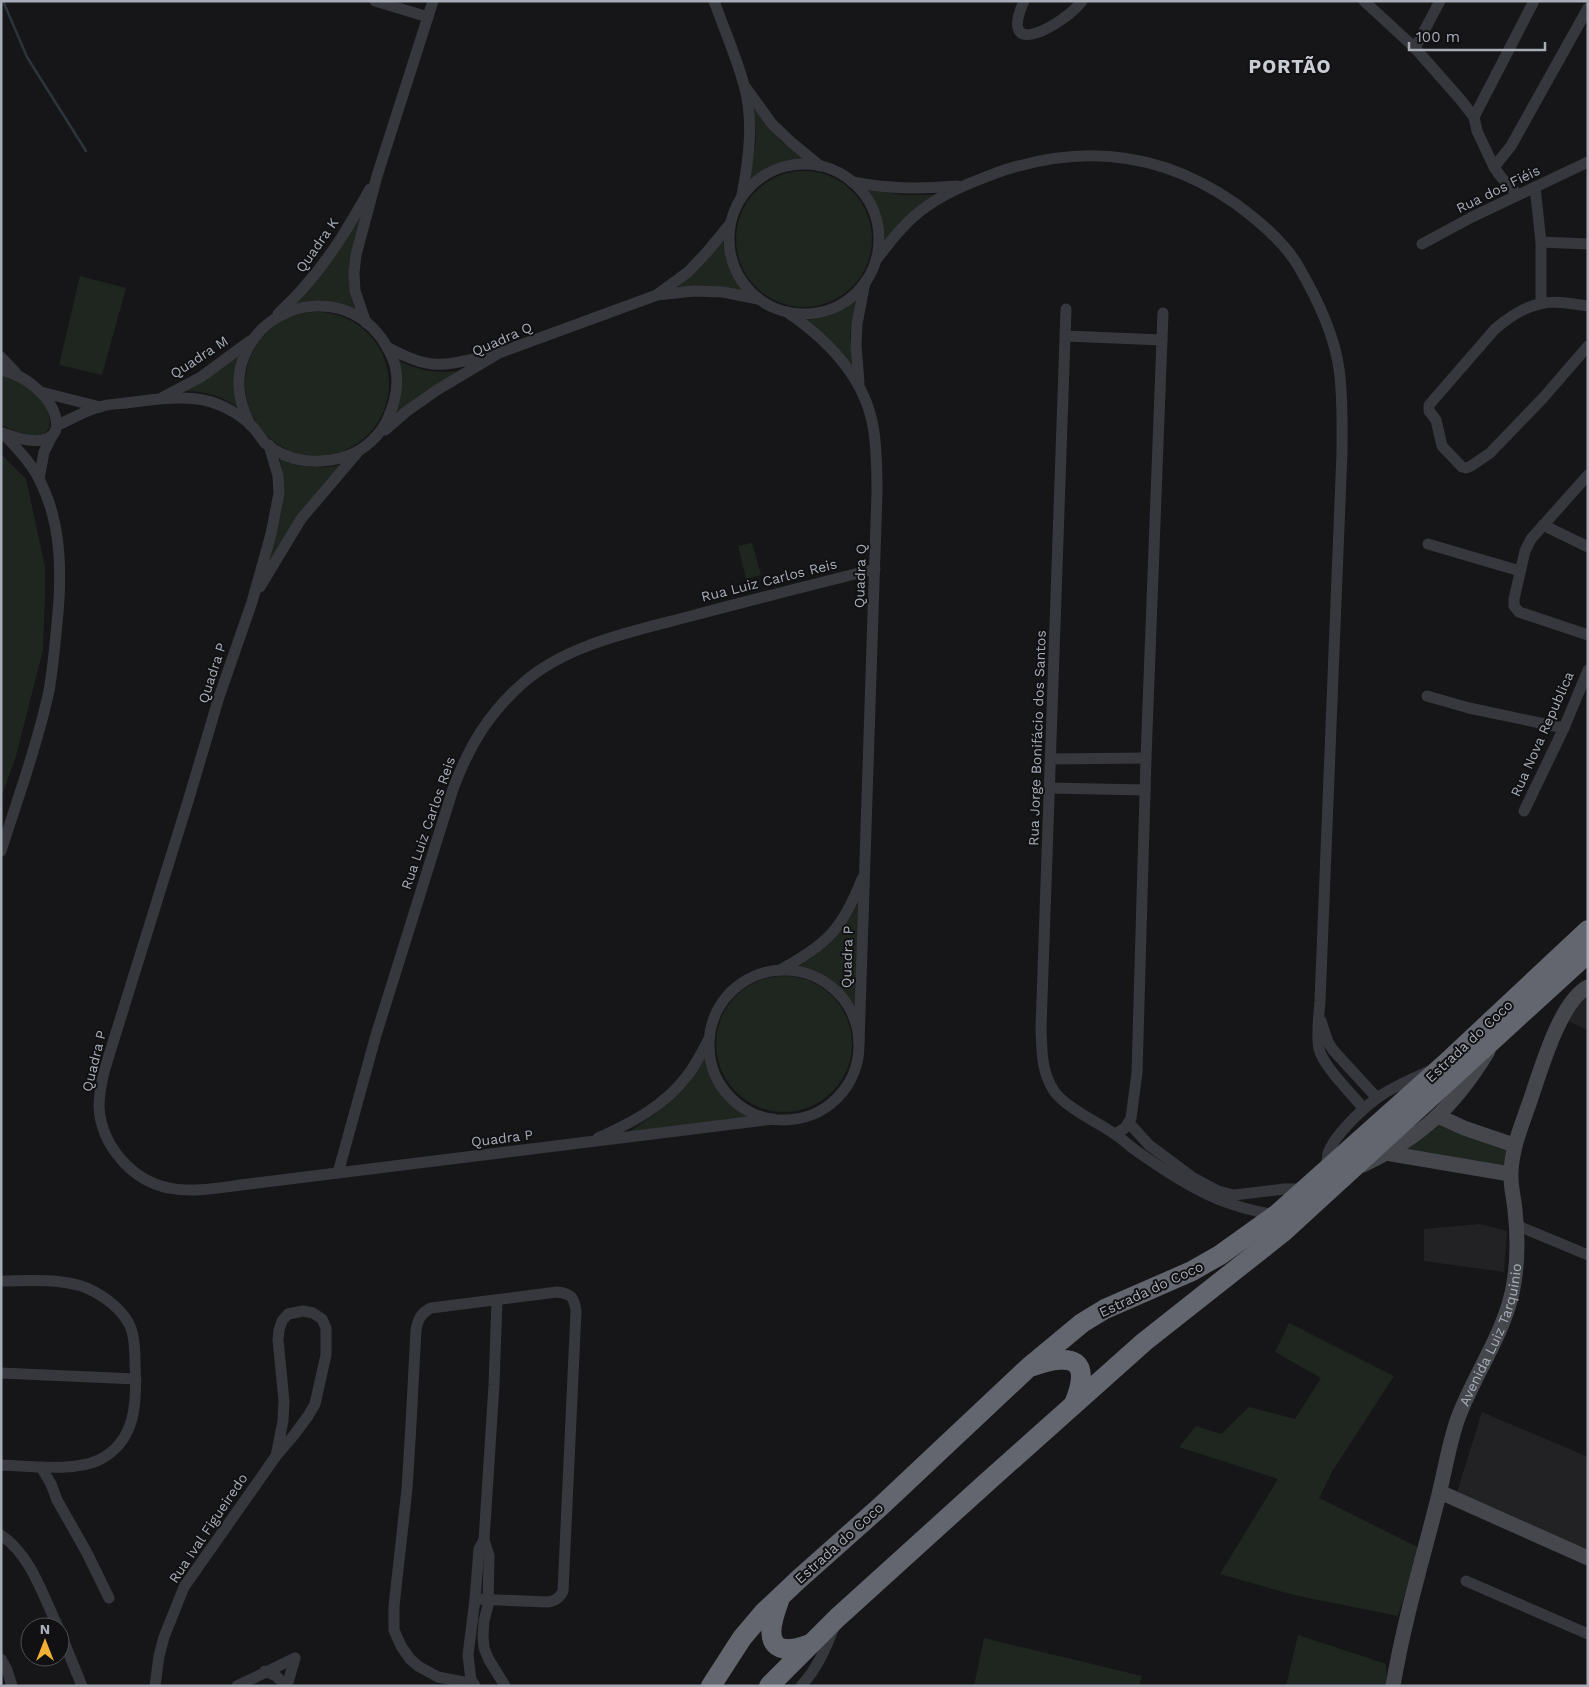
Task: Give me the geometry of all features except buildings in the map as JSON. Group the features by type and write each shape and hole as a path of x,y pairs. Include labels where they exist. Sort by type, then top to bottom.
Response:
{"highway":[{"name":"Estrada do Coco","path":"711,1686 742,1638 781,1597 1029,1367 1082,1323 1105,1309 1192,1271 1220,1255 1276,1215 1445,1064 1588,930"},
{"name":"Estrada do Coco","path":"769,1686 837,1618 1144,1342 1282,1233 1588,953"},
{"path":"1558,980 1588,969"},
{"path":"1029,1367 1056,1360 1066,1359 1075,1362 1080,1368 1082,1376 1081,1387 1074,1405"},
{"path":"781,1597 771,1622 770,1630 773,1640 780,1647 790,1649 810,1644"}],"street":[{"path":"375,1 428,18"},
{"path":"366,323 355,291 356,255 377,176 433,1"},
{"path":"714,1 744,86 749,119 750,148 742,197"},
{"path":"1024,1 1017,16 1016,26 1018,31 1028,35 1037,33 1063,19 1082,1"},
{"path":"1365,1 1415,48 1460,99 1474,117 1477,132 1494,167 1517,194"},
{"path":"1415,48 1440,1"},
{"path":"1474,117 1534,1"},
{"path":"1494,167 1511,146 1588,8"},
{"path":"744,86 772,124 790,142 820,166 842,175 852,182 864,194 878,226 879,243 876,260"},
{"path":"820,166 784,167 768,174 753,184 736,205 730,224 728,245 733,266 743,284 758,300 772,308 787,312 809,314 831,309 850,298 865,282 876,260 898,231 936,200 961,186 1022,164 1066,156 1130,158 1173,170 1216,190 1252,216 1275,236 1297,263 1321,309 1332,337 1339,368 1342,403 1342,452 1319,1014 1323,1045 1322,1058 1364,1109"},
{"name":"Rua dos Fiéis","path":"1422,244 1472,216 1588,162"},
{"name":"Quadra K","path":"270,322 305,287 324,263 346,231 377,176"},
{"path":"852,182 884,188 917,189 961,186"},
{"path":"1535,187 1541,242 1541,303"},
{"name":"Quadra Q","path":"657,295 688,272 730,224"},
{"path":"1541,242 1588,244"},
{"path":"859,384 856,346 865,282"},
{"name":"Quadra Q","path":"374,439 407,411 437,390 500,354 657,295 694,291 723,292 758,300"},
{"path":"1588,306 1541,303 1520,311 1495,329 1429,405 1429,411 1436,420 1442,446 1462,467 1466,468 1490,453 1588,346"},
{"path":"39,479 44,452 58,425 100,407 160,398 196,398 209,400 225,407 250,425 269,445 286,456 309,462 332,461 355,453 374,439 387,422 395,402 397,380 393,359 379,334 359,317 342,309 323,306 304,307 286,312 270,322 254,338 243,359 239,381 241,404 250,425"},
{"name":"Rua Jorge Bonifácio dos Santos","path":"1066,310 1041,1028 1042,1058 1047,1078 1056,1094 1076,1110 1115,1134 1139,1154 1175,1170"},
{"name":"Quadra Q","path":"787,312 831,348 859,384 869,410 875,437 877,492 864,873"},
{"path":"1115,1134 1129,1123 1135,1100 1137,1073 1146,758 1163,313"},
{"path":"1066,336 1162,340"},
{"name":"Quadra M","path":"160,398 201,376 254,338"},
{"path":"387,348 409,359 434,365 449,365 500,354"},
{"path":"1,357 20,378"},
{"path":"1,370 20,378 41,392 50,402 58,425"},
{"path":"41,392 100,407"},
{"path":"2,433 33,442 52,436"},
{"path":"1,851 40,727 49,690 60,596 57,540 47,496 39,479 2,433"},
{"name":"Quadra P","path":"269,445 278,476 279,493 271,534 252,602 219,697 100,1087 99,1107 102,1126 114,1150 132,1172 150,1183 170,1188 192,1190 772,1119"},
{"path":"252,602 301,519 361,449"},
{"path":"1588,475 1531,539 1525,551 1514,598 1514,606 1519,612 1588,635"},
{"path":"1544,525 1588,547"},
{"path":"1428,544 1520,571"},
{"name":"Rua Luiz Carlos Reis","path":"338,1173 376,1035 453,789 464,761 480,731 501,705 524,682 576,650 664,623 875,569"},
{"name":"Rua Nova Republica","path":"1524,811 1564,728 1588,670"},
{"path":"1427,696 1469,708 1564,728"},
{"path":"1051,759 1146,758"},
{"path":"1050,788 1145,790"},
{"path":"588,1143 632,1123 670,1096 688,1074 709,1039 714,1018 724,1000 739,985 758,975 778,970 808,955 824,942 840,924 852,904 864,873"},
{"name":"Quadra P","path":"859,1042 864,873"},
{"path":"709,1039 711,1061 719,1082 733,1100 751,1112 772,1119 795,1119 816,1113 834,1101 848,1084 857,1064 859,1042 856,1023 847,1004 834,989 818,978 798,972 778,970"},
{"name":"Avenida Luiz Tarquinio","path":"1393,1686 1400,1644 1458,1418 1502,1324 1510,1300 1515,1270 1516,1225 1510,1174 1514,1145 1552,1041 1573,1000 1582,990 1588,987"},
{"path":"1348,1172 1386,1153 1420,1131 1438,1116 1461,1091 1495,1039"},
{"path":"1323,1045 1336,1055 1377,1098"},
{"path":"1327,1170 1328,1152 1364,1109 1377,1098 1407,1081 1445,1064"},
{"path":"1355,1098 1359,1090 1366,1086"},
{"path":"1438,1116 1464,1128 1514,1145"},
{"path":"1129,1123 1175,1170 1239,1207 1276,1215"},
{"path":"1386,1153 1510,1174"},
{"path":"1212,1193 1234,1195 1284,1189 1305,1189"},
{"path":"1516,1225 1588,1255"},
{"path":"1,1280 60,1282 81,1286 94,1291 122,1312 131,1327 135,1351 136,1380 134,1414 129,1428 114,1452 83,1466 41,1467 1,1465"},
{"path":"473,1681 438,1677 418,1666 410,1659 401,1646 394,1630 394,1606 407,1489 418,1318 431,1308 557,1292 566,1293 574,1301 576,1311 563,1591 555,1601 547,1602 475,1599"},
{"path":"497,1300 494,1385 484,1540 489,1556 488,1600 483,1636 484,1648 504,1686"},
{"name":"Rua Ival Figueiredo","path":"155,1681 164,1637 184,1587 315,1404 326,1355 326,1328 322,1320 313,1313 303,1311 288,1314 282,1320 279,1330 278,1340 284,1394 283,1418 276,1456"},
{"path":"1,1373 136,1380"},
{"path":"283,1418 290,1423 301,1426"},
{"path":"41,1467 110,1598"},
{"path":"51,1484 55,1467"},
{"path":"1440,1492 1588,1558"},
{"path":"1,1535 19,1551 29,1567 53,1617"},
{"path":"473,1681 468,1655 479,1549 484,1540"},
{"path":"1466,1581 1588,1634"},
{"path":"801,1686 825,1650 837,1618"},
{"path":"70,1657 82,1686"},
{"path":"237,1686 265,1671 294,1658 287,1686 276,1676 265,1671"},
{"path":"1,1659 11,1679 12,1686"},
{"path":"473,1681 477,1665 491,1664"}],"shaded area":[{"path":"754,109 781,141 803,159 775,164 750,179 756,140"},
{"path":"804,171 830,176 852,191 867,213 872,239 867,265 852,287 830,302 804,307 778,302 756,287 741,265 736,239 741,213 756,191 778,176"},
{"path":"866,189 904,195 934,195 914,209 885,241 879,214 874,201"},
{"path":"364,212 349,273 350,293 355,311 317,301 297,303 334,258"},
{"path":"723,238 729,266 743,291 676,288 690,276"},
{"path":"80,276 126,288 102,375 59,365"},
{"path":"856,300 850,335 852,367 806,320 832,314"},
{"path":"317,312 344,318 368,333 383,357 389,384 383,411 368,435 344,450 317,456 290,450 266,435 251,411 245,384 251,357 266,333 290,318"},
{"path":"241,353 240,409 214,395 184,391"},
{"path":"396,359 426,370 458,371 395,414"},
{"path":"1,375 26,386 43,403 47,410 50,424 44,434 23,433 1,424"},
{"path":"1,454 26,479 45,567 45,594 43,650 16,756 1,798"},
{"path":"279,456 308,466 340,465 302,510 266,569 278,527 282,499 283,485"},
{"path":"752,543 761,575 746,579 738,546"},
{"path":"858,904 855,1008 838,987 816,973 798,967 832,940"},
{"path":"784,976 810,981 832,996 847,1018 852,1044 847,1070 832,1092 810,1107 784,1112 758,1107 736,1092 721,1070 716,1044 721,1018 736,996 758,981"},
{"path":"1588,992 1588,1030 1567,1021"},
{"path":"706,1054 715,1084 735,1107 753,1118 626,1134 668,1103"},
{"path":"1439,1123 1510,1149 1506,1171 1406,1153 1405,1147"},
{"path":"1480,1224 1507,1231 1504,1272 1424,1261 1424,1229"},
{"path":"1289,1323 1394,1376 1333,1470 1319,1498 1419,1548 1398,1616 1294,1595 1220,1574 1278,1479 1179,1447 1196,1426 1221,1434 1249,1407 1295,1419 1321,1378 1275,1352"},
{"path":"1482,1412 1588,1457 1588,1550 1457,1492"},
{"path":"1298,1635 1386,1664 1387,1686 1286,1686"},
{"path":"984,1638 1142,1676 1139,1686 974,1686"}],"waterway":[{"path":"3,1 27,57 86,151"}],"district":[{"name":"PORTÃO","path":"1290,66"}]}
